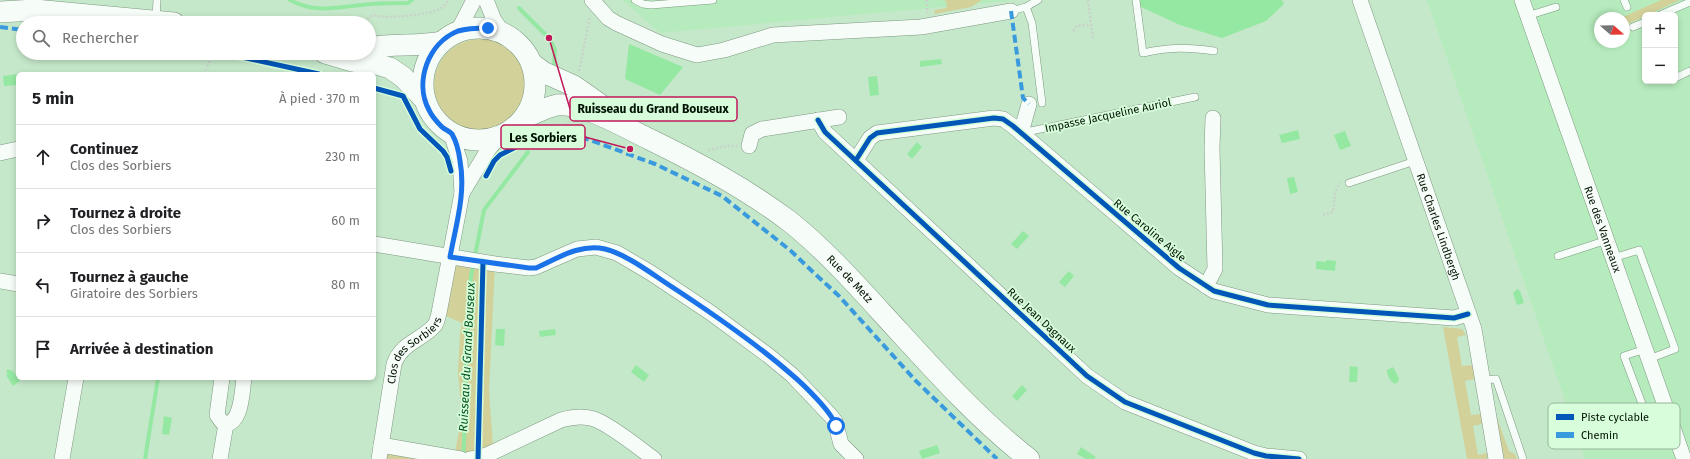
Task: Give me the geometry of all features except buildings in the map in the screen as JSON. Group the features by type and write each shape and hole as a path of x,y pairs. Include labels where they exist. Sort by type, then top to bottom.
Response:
{"main road":[{"path":"0,12 35,10 100,16"},
{"path":"376,46 386,44 425,45 450,36 473,28 488,28 503,32 515,40 525,51 532,64 535,78 535,92 531,106 524,118 512,129 499,137 475,141 451,134 435,120 425,100 422,84 425,68 431,54 450,36"},
{"path":"349,60 376,64 390,68 403,77 425,100"},
{"name":"Rue de Metz","path":"532,64 543,72 574,86 598,101 641,135"},
{"name":"Rue de Metz","path":"524,118 557,105 598,114 723,177 789,222 847,275 957,395 982,420 1029,459"}],"street":[{"path":"450,36 474,0"},
{"path":"486,0 494,20 503,32"},
{"path":"593,0 608,18 616,24 662,44 697,55 724,50 773,35 921,26 1011,10"},
{"name":"Rue Charles Lindbergh","path":"1360,0 1474,329 1496,459"},
{"name":"Rue des Vanneaux","path":"1522,0 1664,403"},
{"path":"1021,133 1036,104"},
{"path":"749,146 752,134 762,129 838,117"},
{"name":"Rue Caroline Aigle","path":"856,160 870,138 877,133 994,118 1002,119 1021,133 1179,268 1214,291 1268,305 1454,318 1468,314"},
{"path":"1206,286 1215,269 1212,148 1213,118"},
{"name":"Rue Jean Dagnaux","path":"818,120 825,132 1087,376 1125,402 1254,453 1266,456 1299,459"},
{"name":"Clos des Sorbiers","path":"451,134 460,161 462,193 436,324 403,348 397,357 394,364 380,452 462,459 478,458 561,420 570,417 583,417 594,419 605,425 654,459"},
{"name":"Clos des Sorbiers","path":"462,193 481,161 499,137"},
{"path":"0,153 16,149"},
{"path":"376,244 474,261 529,268 536,268 577,249 596,248 617,253 651,273 711,313 792,375 835,421 841,444 856,459"},
{"path":"0,281 16,284"},
{"path":"62,459 76,380"},
{"path":"222,380 217,415 222,422 226,424"},
{"path":"226,424 230,423 236,418 244,380"},
{"path":"220,459 226,424"},
{"name":"Rue des Vanneaux","path":"1680,448 1684,459"}],"lane":[{"path":"157,0 163,16"},
{"path":"635,0 643,4 651,2 713,0"},
{"path":"1011,10 1026,7 1038,0"},
{"path":"1136,0 1143,53 1166,48 1188,47 1214,51"},
{"path":"1667,12 1690,2"},
{"path":"1026,7 1032,23 1036,104"},
{"path":"1527,16 1556,7"},
{"path":"1633,27 1642,23"},
{"path":"1678,77 1690,71"},
{"name":"Impasse Jacqueline Auriol","path":"1021,133 1195,97"},
{"path":"1349,183 1415,161"},
{"path":"1558,256 1607,240"},
{"path":"1613,258 1639,250 1675,349 1624,356 1642,403"},
{"path":"1482,380 1496,378 1524,459"}],"path":[{"path":"376,16 380,18 393,18 440,9 449,0"},
{"path":"578,79 593,0"},
{"path":"1088,0 1092,38"},
{"path":"1073,31 1077,26 1091,24"},
{"path":"205,72 210,60"},
{"path":"1323,215 1333,212 1335,192 1340,182"}],"shaded area":[{"path":"622,0 1019,0 660,33"},
{"path":"943,0 982,0 971,7 935,14 934,10 947,8 946,1"},
{"path":"1133,0 1282,0 1284,4 1266,21 1222,38 1180,25 1141,7"},
{"path":"1427,0 1690,0 1690,459 1585,459 1582,449 1680,449 1680,403 1566,403"},
{"path":"1661,0 1680,0 1654,12 1642,12 1642,18 1630,23 1630,14"},
{"path":"480,39 497,43 512,53 522,68 526,85 522,102 512,117 497,127 480,131 463,127 448,117 438,102 434,85 438,68 448,53 463,43"},
{"path":"629,44 683,67 660,95 625,79"},
{"path":"941,59 942,64 920,67 920,61"},
{"path":"16,74 16,85 4,86 3,76"},
{"path":"877,76 879,95 870,96 868,77"},
{"path":"1298,130 1300,139 1282,143 1279,135"},
{"path":"1345,131 1351,146 1340,150 1334,135"},
{"path":"917,142 922,147 912,159 907,154"},
{"path":"1294,177 1298,192 1290,194 1287,178"},
{"path":"1023,231 1029,236 1017,249 1011,244"},
{"path":"450,257 495,264 489,391 494,459 379,459 381,445 454,458 462,415 458,373 462,323 439,313"},
{"path":"1326,260 1336,261 1335,271 1316,269 1316,261 1326,262"},
{"path":"1069,271 1074,276 1065,287 1059,282"},
{"path":"1517,289 1520,291 1524,303 1517,305 1513,293"},
{"path":"1443,327 1462,329 1466,335 1457,337 1462,366 1472,365 1475,379 1465,381 1471,415 1481,414 1482,424 1473,426 1478,455 1487,453 1487,459 1467,459"},
{"path":"496,329 505,329 504,346 495,345"},
{"path":"555,329 556,335 540,337 539,331"},
{"path":"636,365 649,375 644,382 631,372"},
{"path":"1350,366 1358,367 1357,382 1349,382"},
{"path":"1393,367 1399,378 1398,382 1395,384 1389,378 1387,372 1387,370"},
{"path":"9,369 11,371 12,370 16,376 16,380 20,381 13,386 6,375 8,374 6,371"},
{"path":"1022,385 1027,390 1017,401 1012,396"},
{"path":"164,416 172,418 169,435 162,434"},
{"path":"1497,418 1509,451 1515,454 1517,459 1504,459"},
{"path":"937,445 940,453 922,459 919,451"},
{"path":"1081,447 1096,457 1094,459 1086,459 1077,454"}],"waterway":[{"name":"Ruisseau du Grand Bouseux","path":"290,0 308,7 317,8 408,3 412,0"},
{"name":"Ruisseau du Grand Bouseux","path":"519,8 549,38 555,50 554,68"},
{"name":"Ruisseau du Grand Bouseux","path":"463,457 466,357 471,276 484,210 528,152"},
{"path":"145,459 158,380"}],"marked path":[{"path":"1011,11 1023,98 1029,104"},
{"path":"0,27 16,29"},
{"path":"558,131 571,133 655,164 722,196 791,251 839,296 916,381 997,459"}],"cycle path":[{"path":"255,60 310,72"},
{"path":"376,89 403,96 420,129 443,151 447,157 451,171"},
{"path":"856,160 870,138 877,133 994,118 1003,119 1179,268 1214,291 1268,305 1454,318 1468,314"},
{"path":"818,120 825,132 1087,376 1125,402 1254,453 1266,456 1299,459"},
{"path":"486,176 494,161 500,155 518,146 538,130 560,131"},
{"path":"478,459 483,262"}],"place":[{"name":"Ruisseau du Grand Bouseux","path":"549,38"},
{"name":"Les Sorbiers","path":"630,149"}],"route":[{"path":"488,28 473,28 458,31 442,42 431,54 425,68 422,84 425,100 429,110 442,128 451,134 460,161 462,193 450,257 495,264 536,268 577,249 596,248 617,253 651,273 711,313 769,356 792,375 830,415 835,421 836,426"}]}
